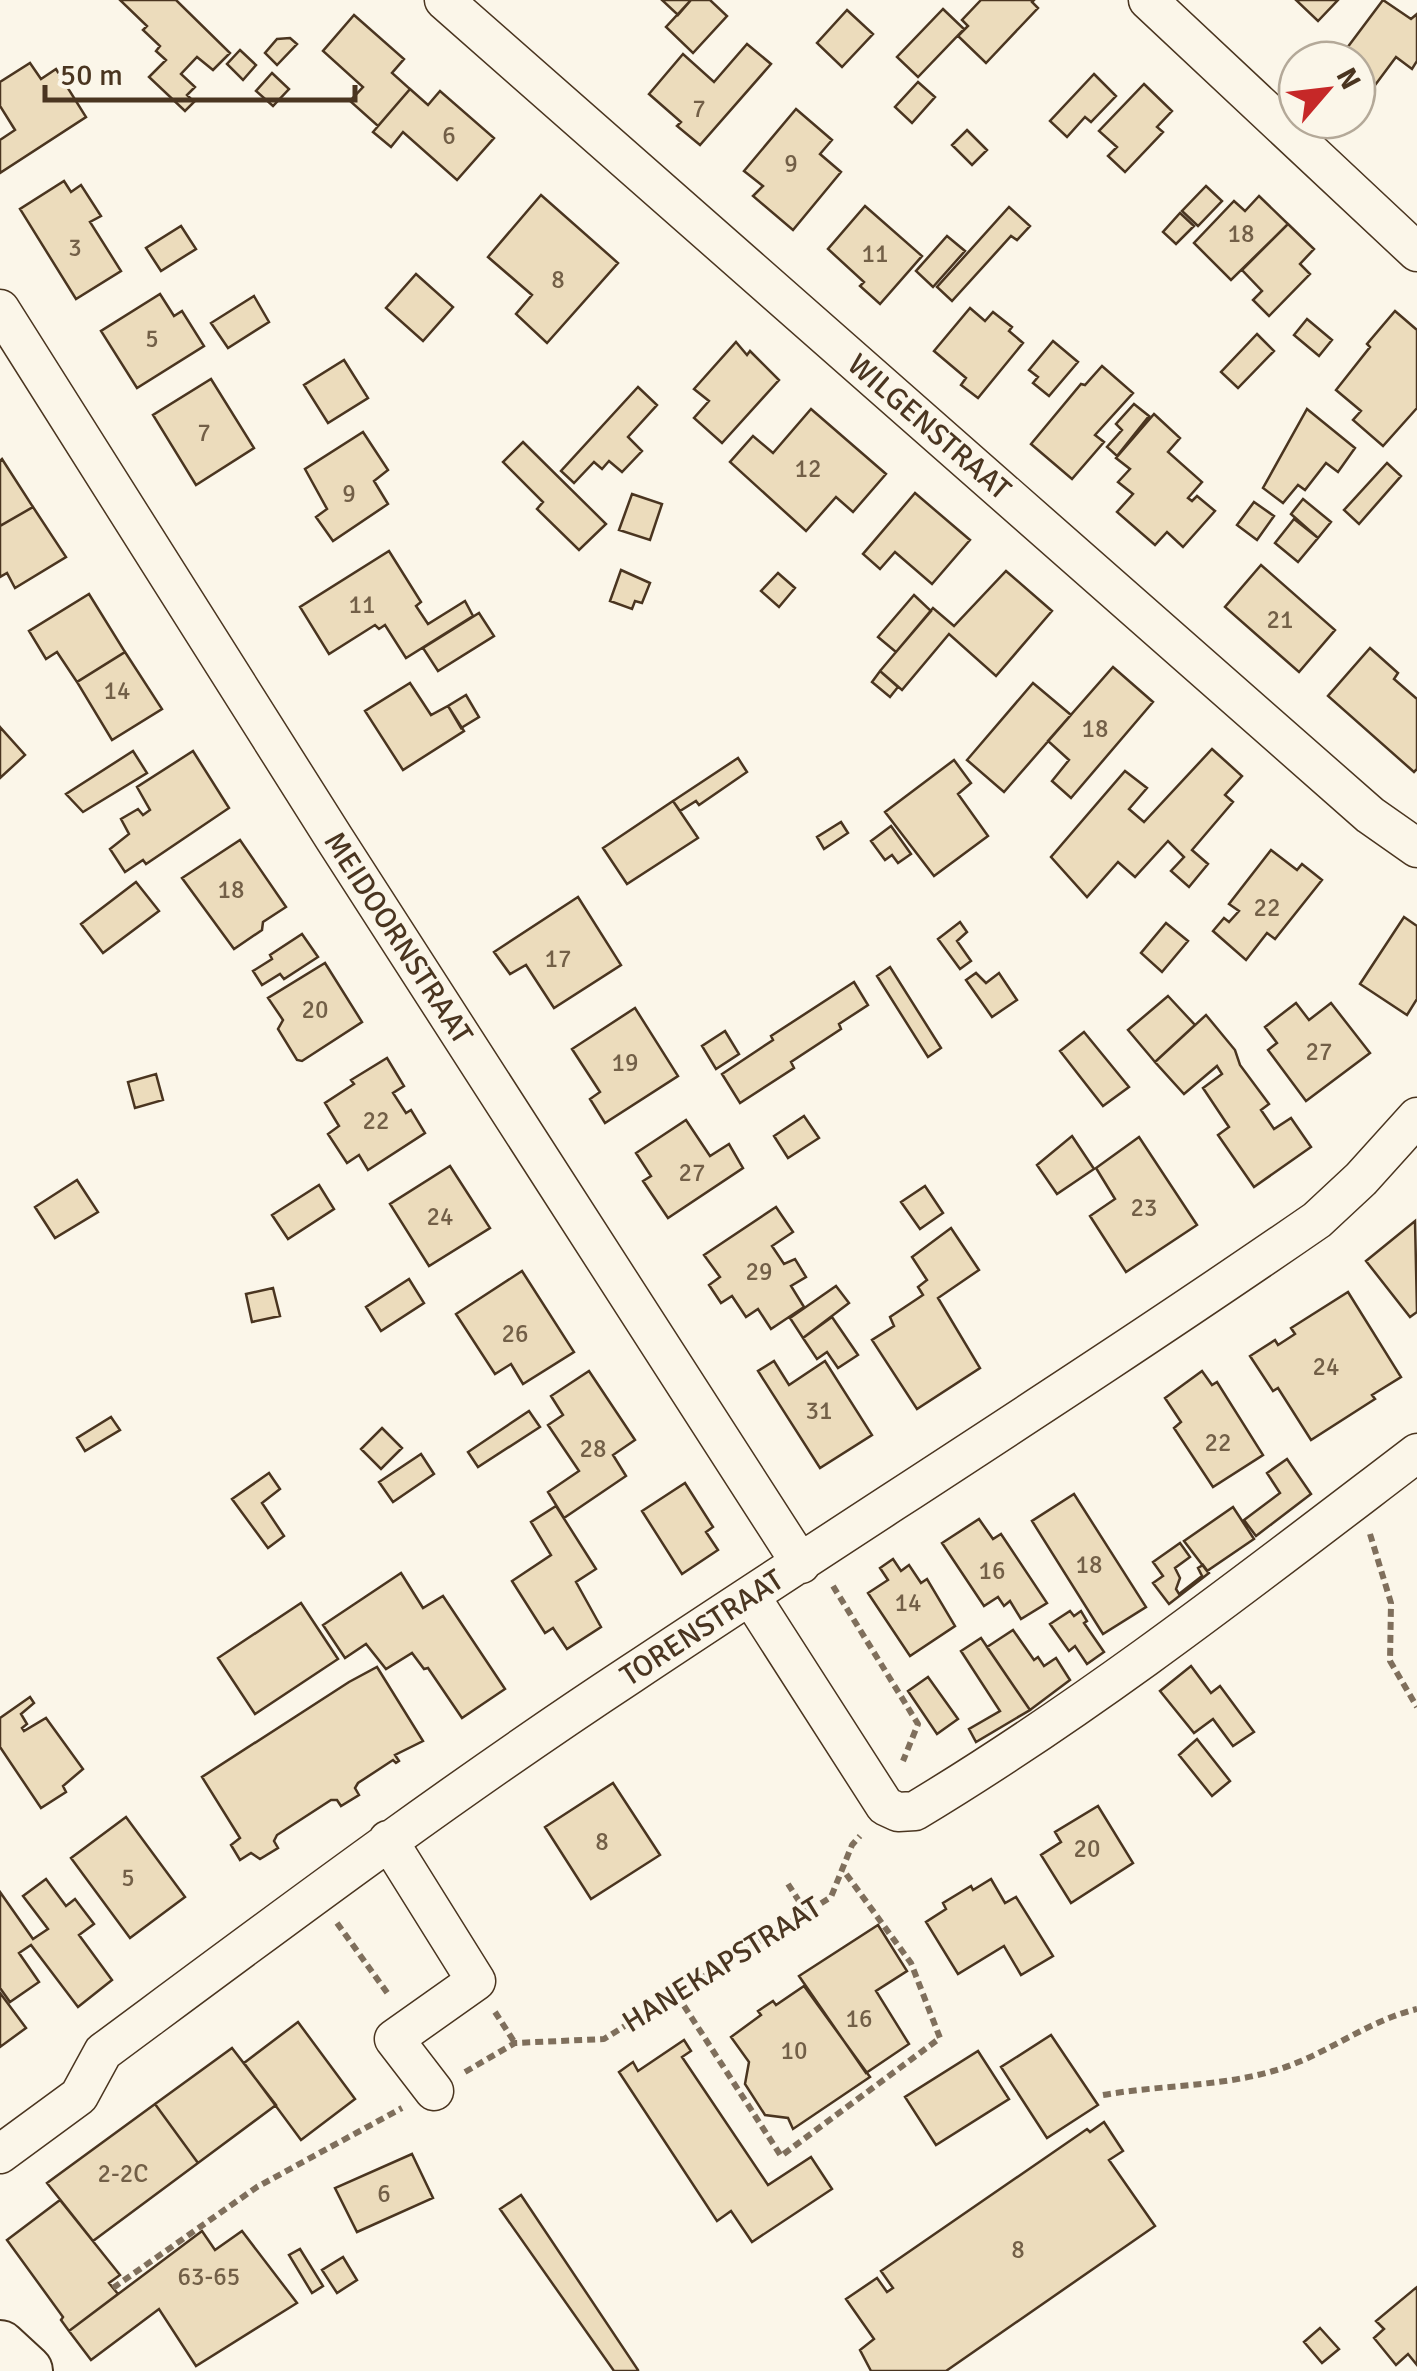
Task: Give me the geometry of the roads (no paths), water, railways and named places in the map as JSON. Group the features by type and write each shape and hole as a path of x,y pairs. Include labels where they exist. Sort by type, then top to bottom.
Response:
{"main road":[{"path":"0,2348 26,2371"}],"street":[{"name":"WILGENSTRAAT","path":"444,0 1370,815 1417,848"},
{"path":"1148,0 1417,252"},
{"name":"MEIDOORNSTRAAT","path":"0,309 334,838 808,1559"},
{"name":"TORENSTRAAT","path":"0,2154 80,2096 103,2052 388,1840 630,1674 1317,1220 1417,1117"},
{"path":"750,1597 886,1806 898,1812 914,1811 1053,1724 1181,1633 1417,1453"},
{"path":"388,1840 476,1981 394,2039 434,2091"}]}
